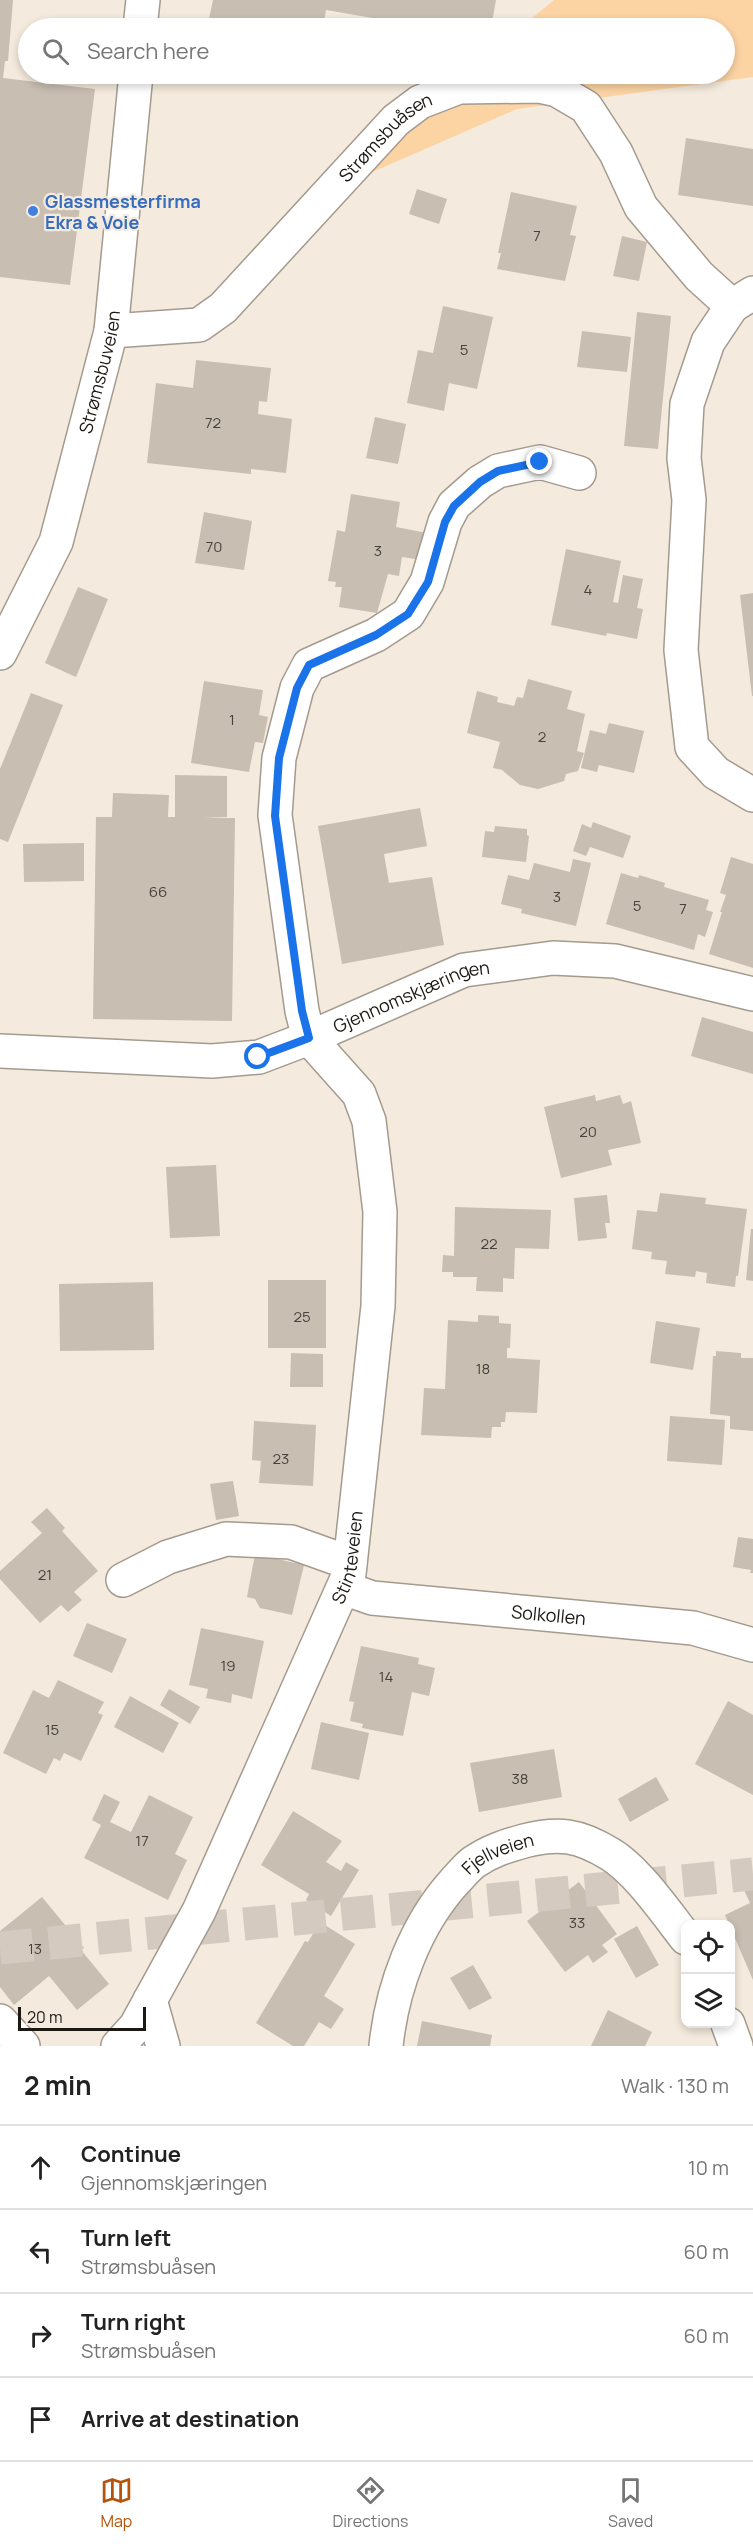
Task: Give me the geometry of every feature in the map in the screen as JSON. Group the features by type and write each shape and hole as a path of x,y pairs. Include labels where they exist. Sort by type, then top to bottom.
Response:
{"street":[{"path":"141,18 143,0"},
{"name":"Strømsbuveien","path":"0,653 56,542 111,331 135,84"},
{"name":"Strømsbuåsen","path":"111,331 199,325 223,308 396,120 420,102 459,87 539,86 557,90 586,107 616,153 641,207 699,276 743,299"},
{"path":"743,299 708,342 687,404 684,458 689,500 681,650 692,747 716,773 753,795"},
{"path":"309,1038 302,1011 275,816 279,758 297,688 309,665 376,635 408,614 428,582 445,522 454,506 480,482 498,471 540,462 579,473"},
{"name":"Gjennomskjæringen","path":"0,1051 212,1061 258,1057 309,1038 464,970 553,958 615,961 753,994"},
{"name":"Stinteveien","path":"118,2046 136,2026 199,1911 347,1575 378,1306 381,1212 369,1121 359,1094 309,1038"},
{"name":"Solkollen","path":"123,1580 168,1557 226,1539 291,1542 347,1575 372,1598 693,1628 753,1645"},
{"name":"Fjellveien","path":"386,2046 388,2022 408,1956 438,1900 472,1863 499,1848 549,1834 579,1838 612,1854 650,1892 681,1932"},
{"path":"150,2000 163,2046"},
{"path":"0,2022 23,2046"},
{"path":"729,2028 736,2046"}],"shaded area":[{"path":"554,0 753,0 753,77 735,79 735,18 532,18"},
{"path":"450,84 701,84 517,109 338,187"}],"building":[{"path":"0,0 13,0 8,61 5,61 3,78 18,80 18,84 53,84 95,89 70,285 0,277"},
{"path":"213,0 496,0 493,18 372,18 326,10 325,18 209,18"},
{"path":"686,138 753,149 753,206 678,195"},
{"path":"417,189 447,199 439,224 409,214"},
{"path":"511,192 577,206 570,235 576,236 565,281 497,269 501,253 498,253"},
{"path":"622,236 647,242 639,281 613,276"},
{"path":"443,306 493,317 477,389 449,383 444,411 407,403 418,350 433,353"},
{"path":"637,312 671,316 658,449 624,446"},
{"path":"582,331 631,337 627,372 577,367"},
{"path":"196,360 271,368 267,402 259,401 258,414 292,419 286,473 251,469 251,474 147,463 156,383 193,388"},
{"path":"375,417 406,424 398,464 366,458"},
{"path":"351,494 400,502 396,527 427,533 422,560 402,557 399,576 388,574 377,613 339,607 342,587 335,587 336,582 328,581 337,530 345,532"},
{"path":"204,512 252,521 244,570 195,563"},
{"path":"566,549 621,561 613,602 618,603 623,575 643,579 637,608 643,609 637,639 607,633 606,636 551,625"},
{"path":"78,587 108,599 76,677 45,663"},
{"path":"753,593 753,696 752,696 740,595"},
{"path":"528,679 572,691 567,709 585,714 577,751 584,753 578,771 566,774 564,781 538,789 520,785 502,770 493,768 500,742 467,733 477,691 498,697 497,702 514,706 517,697 523,698"},
{"path":"204,681 263,690 259,715 268,717 263,743 255,742 249,772 191,763"},
{"path":"31,693 63,705 8,842 0,839 0,769"},
{"path":"609,723 644,731 634,773 599,765 597,772 581,768 590,730 606,734"},
{"path":"175,775 227,776 227,817 203,818 235,818 232,1021 93,1019 96,817 112,817 113,793 169,795 168,817 175,817"},
{"path":"420,808 427,846 384,854 389,883 432,877 444,945 342,964 318,826"},
{"path":"593,822 631,836 623,858 590,847 586,856 573,851 582,824 591,828"},
{"path":"495,826 527,829 529,836 526,862 482,857 485,831 494,832"},
{"path":"84,843 84,881 24,882 23,844"},
{"path":"731,857 753,864 753,968 709,954 726,895 720,893"},
{"path":"573,859 591,863 576,926 521,913 522,909 501,904 508,875 529,880 534,863 570,872"},
{"path":"621,873 638,878 639,875 665,883 664,887 709,900 706,910 713,912 705,937 698,934 694,950 606,924"},
{"path":"702,1017 753,1032 753,1074 691,1056"},
{"path":"595,1095 596,1101 620,1095 623,1104 631,1101 641,1143 608,1150 612,1165 561,1178 544,1107"},
{"path":"216,1165 220,1236 170,1238 166,1167"},
{"path":"660,1193 706,1198 705,1204 747,1209 735,1287 706,1283 707,1273 696,1271 695,1277 665,1274 667,1261 651,1259 652,1252 632,1249 637,1210 657,1212"},
{"path":"607,1195 610,1223 605,1223 607,1238 578,1241 574,1198"},
{"path":"455,1207 551,1210 549,1249 515,1248 514,1279 503,1278 503,1292 476,1291 477,1277 453,1277 453,1272 442,1272 443,1255 454,1256"},
{"path":"751,1229 753,1229 753,1281 746,1280"},
{"path":"268,1280 326,1280 326,1348 268,1348"},
{"path":"153,1282 154,1350 60,1351 59,1284"},
{"path":"478,1315 499,1316 499,1323 511,1324 510,1348 507,1348 507,1358 540,1360 537,1413 506,1412 505,1422 501,1422 501,1427 492,1427 491,1438 421,1435 424,1388 445,1389 448,1320 478,1322"},
{"path":"656,1321 700,1328 693,1370 650,1363"},
{"path":"716,1351 741,1353 741,1358 753,1358 753,1431 730,1429 730,1416 710,1414 713,1356 716,1356"},
{"path":"291,1353 323,1354 323,1387 290,1387"},
{"path":"670,1416 725,1420 722,1465 667,1461"},
{"path":"254,1421 316,1425 313,1486 259,1483 261,1461 252,1460"},
{"path":"233,1481 239,1516 216,1520 210,1484"},
{"path":"47,1508 65,1528 62,1531 98,1571 74,1592 82,1600 68,1612 61,1605 40,1623 0,1579 0,1571 42,1533 31,1522"},
{"path":"738,1537 753,1539 753,1573 750,1573 751,1570 733,1567"},
{"path":"255,1554 304,1565 292,1615 260,1608 255,1599 247,1597"},
{"path":"87,1623 127,1639 112,1673 73,1656"},
{"path":"201,1628 264,1641 252,1699 232,1694 231,1703 206,1698 208,1689 189,1685"},
{"path":"361,1646 419,1658 418,1664 435,1668 429,1696 412,1692 403,1736 362,1728 363,1724 350,1721 354,1702 349,1701"},
{"path":"58,1680 104,1702 98,1713 103,1715 81,1761 64,1753 60,1761 54,1758 46,1774 3,1753 33,1690 49,1698"},
{"path":"169,1689 200,1707 190,1724 160,1705"},
{"path":"130,1696 179,1723 163,1753 114,1727"},
{"path":"728,1701 753,1715 753,1795 695,1764"},
{"path":"321,1722 369,1733 359,1780 311,1769"},
{"path":"554,1749 562,1797 479,1812 470,1763"},
{"path":"656,1777 669,1800 630,1822 618,1799"},
{"path":"104,1794 120,1802 110,1822 131,1832 149,1795 193,1817 175,1854 187,1860 168,1900 84,1858 101,1825 92,1820"},
{"path":"293,1811 342,1841 326,1862 341,1871 346,1862 359,1870 331,1916 306,1900 309,1894 261,1865"},
{"path":"745,1879 747,1884 753,1882 753,1980 735,1938 735,1920 727,1920 725,1915 750,1903 740,1881"},
{"path":"579,1882 617,1934 602,1945 608,1952 593,1963 588,1955 565,1972 527,1921"},
{"path":"42,1897 84,1948 81,1950 109,1984 77,2010 49,1976 14,2005 0,1987 0,1931"},
{"path":"320,1922 355,1944 324,1996 344,2009 331,2029 319,2022 304,2046 293,2046 256,2023 305,1941 308,1942"},
{"path":"637,1926 659,1965 636,1978 614,1939"},
{"path":"473,1965 492,1998 469,2010 450,1978"},
{"path":"608,2010 652,2032 645,2046 591,2046"},
{"path":"422,2021 492,2035 490,2046 417,2046"}],"tunnel":[{"path":"0,1948 753,1874"}],"place":[{"name":"Glassmesterfirma Ekra & Voie","path":"33,211"}],"route":[{"path":"258,1057 309,1038 302,1011 275,816 279,758 297,688 309,665 376,635 408,614 428,582 445,522 454,506 480,482 498,471 540,462"}]}
